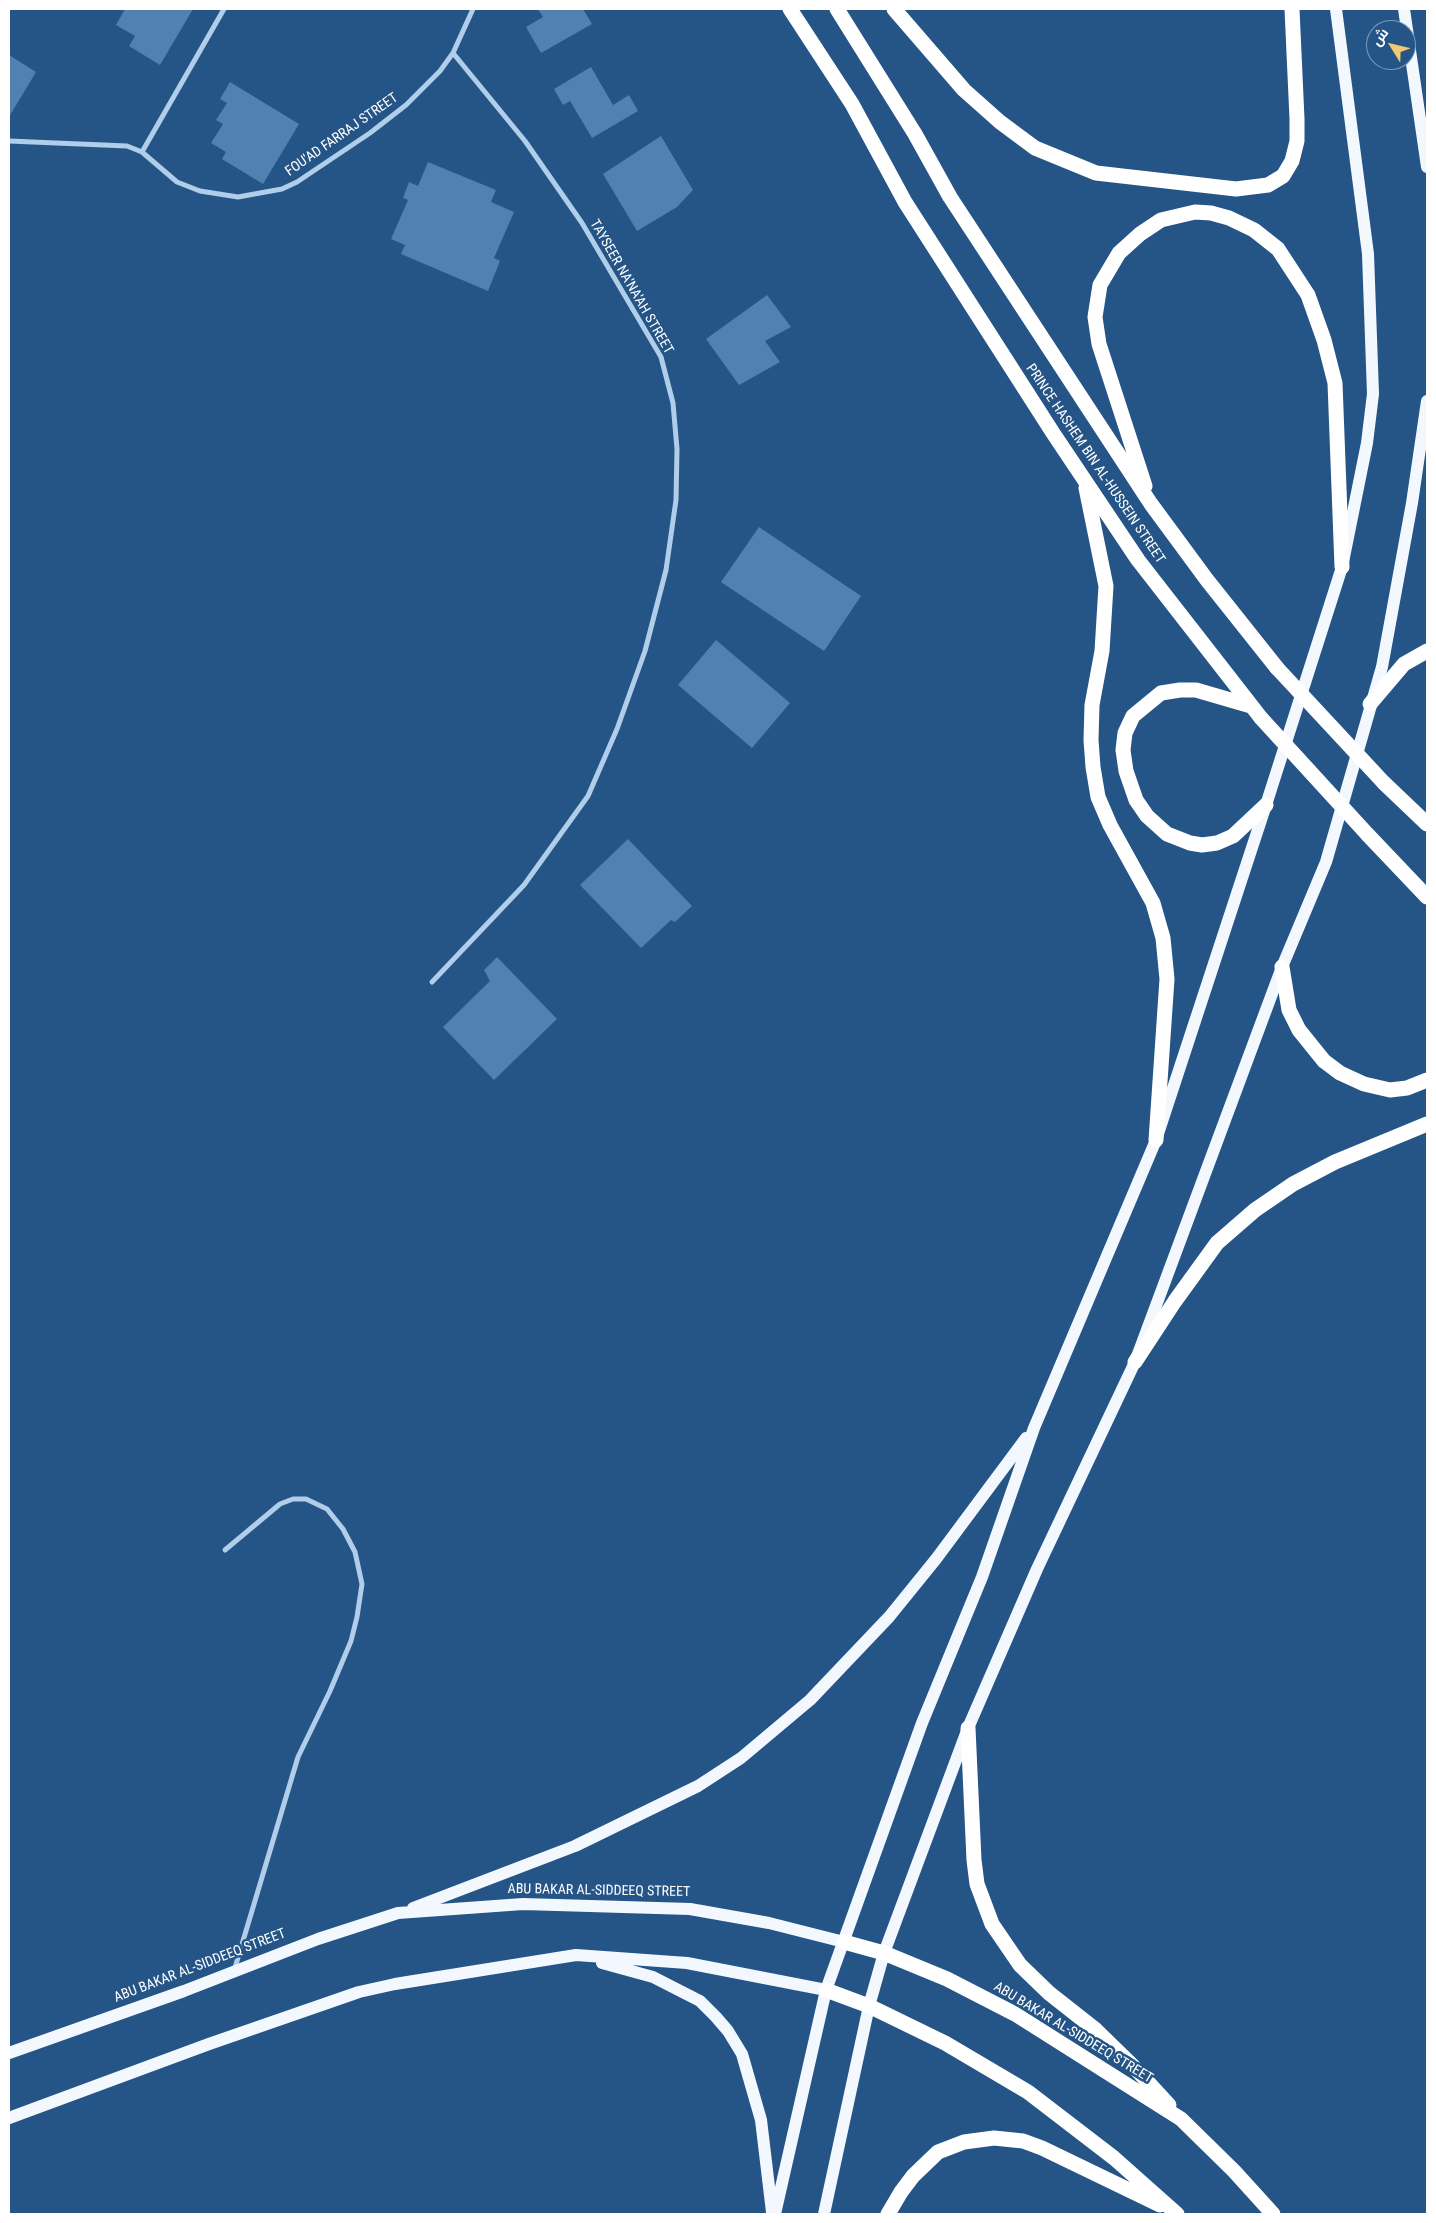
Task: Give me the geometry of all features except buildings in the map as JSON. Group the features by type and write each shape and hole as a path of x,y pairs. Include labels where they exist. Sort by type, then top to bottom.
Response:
{"highway":[{"name":"PRINCE HASHEM BIN AL-HUSSEIN STREET","path":"790,9 852,104 905,202 1138,560 1250,706 1368,835 1427,896"},
{"name":"PRINCE HASHEM BIN AL-HUSSEIN STREET","path":"837,9 915,134 950,197 1151,504 1207,580 1277,668 1384,783 1427,824"},
{"path":"894,9 964,90 1000,122 1035,148 1096,173 1236,189 1268,185 1283,176 1292,161 1297,141 1298,119 1292,9"},
{"path":"1151,504 1099,344 1095,317 1100,285 1119,253 1140,234 1161,220 1187,213 1211,213 1229,218 1254,230 1278,249 1308,295 1324,340 1335,383 1342,567"},
{"path":"1084,479 1106,586 1102,651 1092,705 1091,740 1098,798 1110,825 1153,903 1163,938 1167,979 1156,1140"},
{"path":"1370,704 1404,664 1427,651"},
{"path":"1250,706 1196,690 1180,690 1161,694 1133,716 1125,733 1123,750 1126,771 1136,800 1147,816 1167,834 1190,843 1202,845 1216,843 1233,836 1266,805"},
{"path":"1404,802 1427,808"},
{"path":"1282,967 1289,1010 1299,1030 1324,1061 1340,1073 1364,1084 1390,1090 1408,1088 1427,1080"},
{"path":"1135,1362 1217,1242 1255,1210 1293,1184 1335,1162 1427,1124"},
{"path":"968,1728 974,1860 977,1884 992,1924 1020,1965 1049,1993 1096,2030 1134,2066 1182,2119"},
{"name":"ABU BAKAR AL-SIDDEEQ STREET","path":"844,1942 884,1953 947,1979 1015,2014 1182,2119 1234,2171 1273,2214"},
{"path":"826,1990 869,2006 946,2043 1028,2092 1114,2158 1175,2213"},
{"path":"888,2214 913,2176 938,2152 964,2142 994,2138 1023,2141 1042,2148 1175,2213"}],"main road":[{"path":"773,2214 826,1990 922,1723 982,1578 1034,1428 1156,1140 1342,567 1367,443 1373,394 1368,254 1336,9"},
{"path":"1404,9 1427,167"},
{"path":"824,2214 869,2006 884,1953 968,1728 1036,1569 1135,1362 1282,967 1326,862 1382,667 1412,502 1427,401"},
{"path":"398,1913 575,1846 698,1786 741,1758 810,1700 889,1617 936,1559 1034,1428"},
{"name":"ABU BAKAR AL-SIDDEEQ STREET","path":"9,2053 174,1995 318,1939 398,1913 523,1904 690,1909 769,1923 844,1942"},
{"path":"9,2118 209,2044 359,1992 395,1984 469,1974 576,1955 687,1963 826,1990"},
{"path":"576,1955 653,1977 700,2001 728,2031 742,2054 761,2120 773,2214"}],"street":[{"path":"142,152 224,9"},
{"name":"FOU'AD FARRAJ STREET","path":"9,141 39,144 108,144 127,146 142,152 177,182 200,191 238,197 282,189 298,182 406,105 440,71 453,53 473,9"},
{"name":"TAYSEER NA'NA'AH STREET","path":"432,982 524,884 588,796 617,729 645,651 666,570 676,500 677,449 672,403 661,357 582,223 525,142 453,53"},
{"path":"225,1550 280,1504 293,1499 306,1499 327,1508 343,1529 355,1552 362,1584 351,1640 330,1691 298,1757 234,1971"}]}
